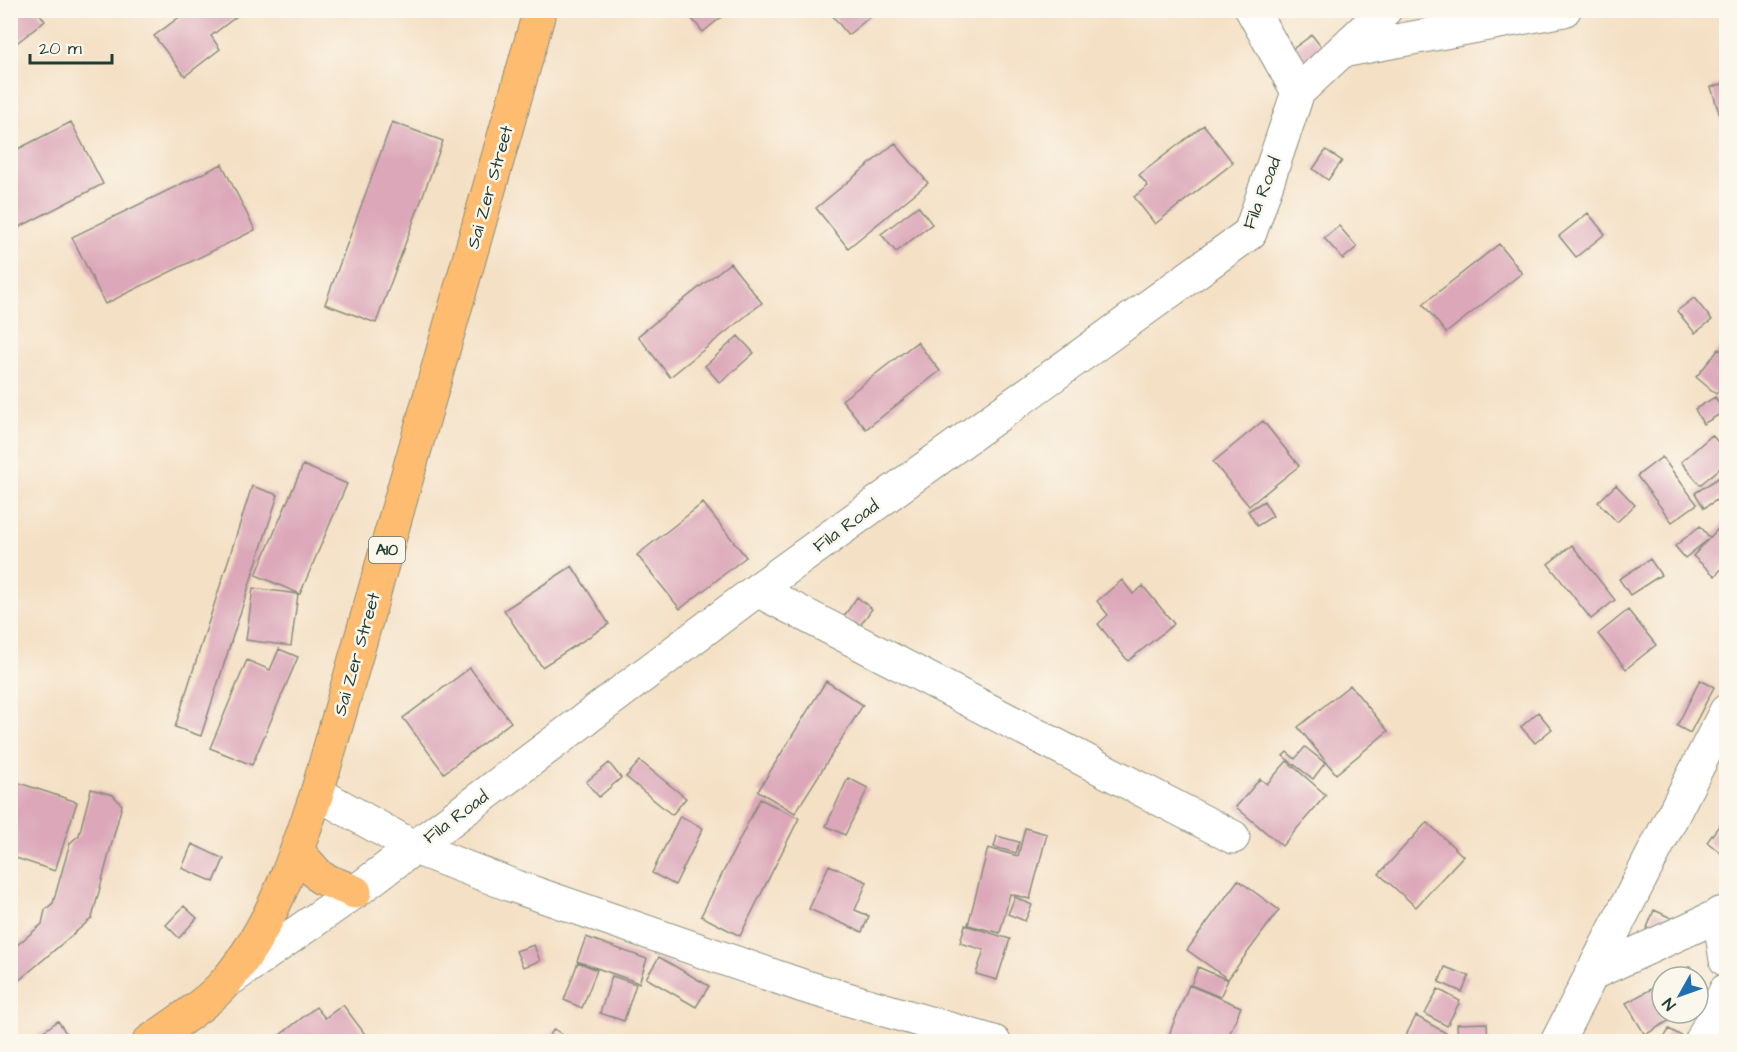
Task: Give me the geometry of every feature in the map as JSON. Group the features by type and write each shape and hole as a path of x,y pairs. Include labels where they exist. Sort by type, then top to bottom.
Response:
{"highway":[{"name":"Sai Zer Street","path":"148,1041 192,1012 228,981 257,936 282,888 297,851 317,793 540,10"},
{"path":"297,851 321,878 355,892"}],"street":[{"path":"1252,10 1298,92"},
{"name":"Fila Road","path":"228,981 355,892 757,590 1250,233 1298,92 1385,10"},
{"path":"1342,51 1564,10"},
{"path":"757,590 1233,837"},
{"path":"1557,1041 1726,711"},
{"path":"317,793 415,848 511,885 803,986 994,1041"},
{"path":"1591,974 1723,913 1726,960"},
{"path":"1701,1041 1726,990"}],"building":[{"path":"10,10 37,10 45,21 14,45 10,40"},
{"path":"185,10 245,10 211,36 220,49 185,76 154,36 186,12"},
{"path":"693,10 730,10 703,32 688,14"},
{"path":"828,10 878,10 848,35"},
{"path":"1312,35 1335,65 1306,86 1283,56"},
{"path":"1726,83 1726,135 1711,87"},
{"path":"71,122 103,184 10,232 10,153"},
{"path":"392,122 443,141 376,323 325,304"},
{"path":"1204,125 1233,163 1155,224 1134,197 1148,186 1139,175"},
{"path":"895,143 928,183 848,248 816,208"},
{"path":"1326,150 1342,161 1328,180 1313,169"},
{"path":"222,164 255,230 105,304 72,237"},
{"path":"918,206 932,224 896,252 881,234"},
{"path":"1588,213 1605,234 1576,257 1559,236"},
{"path":"1339,226 1357,247 1343,259 1324,238"},
{"path":"1499,244 1522,273 1446,333 1423,304"},
{"path":"730,263 762,303 670,377 638,336"},
{"path":"1694,298 1712,320 1695,333 1677,311"},
{"path":"738,336 754,353 720,383 705,366"},
{"path":"917,342 940,371 866,429 842,400"},
{"path":"1719,349 1726,355 1726,381 1716,394 1696,377"},
{"path":"1715,397 1724,412 1703,424 1695,409"},
{"path":"1263,421 1299,466 1249,506 1213,462"},
{"path":"1712,435 1726,452 1726,463 1700,485 1681,462"},
{"path":"1662,457 1697,504 1672,522 1637,476"},
{"path":"303,465 347,484 300,594 256,575"},
{"path":"1726,473 1726,494 1704,508 1695,493"},
{"path":"1616,485 1635,505 1617,522 1598,502"},
{"path":"252,486 278,495 201,736 175,727"},
{"path":"1264,501 1273,516 1257,526 1248,511"},
{"path":"703,503 746,557 680,609 637,555"},
{"path":"1726,520 1726,564 1715,576 1693,556"},
{"path":"1700,526 1710,538 1685,558 1675,546"},
{"path":"1572,545 1615,600 1591,619 1548,564"},
{"path":"1650,559 1661,575 1630,595 1619,579"},
{"path":"572,566 609,624 542,667 504,610"},
{"path":"1122,580 1133,594 1143,586 1174,624 1128,661 1098,624 1108,615 1097,601"},
{"path":"253,588 298,594 291,646 246,640"},
{"path":"857,597 872,609 859,627 844,616"},
{"path":"1628,610 1656,645 1626,669 1598,634"},
{"path":"279,649 298,657 252,765 210,748 247,660 270,670"},
{"path":"470,668 511,722 444,773 403,718"},
{"path":"1700,680 1714,687 1690,733 1677,726"},
{"path":"826,681 863,705 795,813 758,791"},
{"path":"1350,685 1388,731 1336,774 1298,727"},
{"path":"1538,712 1552,729 1535,743 1521,727"},
{"path":"1305,747 1325,763 1313,779 1283,756 1287,752 1295,759"},
{"path":"640,761 686,798 672,815 626,777"},
{"path":"1287,761 1326,795 1282,846 1236,807 1260,779 1267,784"},
{"path":"609,763 621,778 599,797 586,782"},
{"path":"848,778 868,788 845,835 826,826"},
{"path":"10,780 77,802 55,871 10,856"},
{"path":"91,789 113,795 122,805 92,918 10,988 10,951 42,924 45,910 53,903 70,843 79,835"},
{"path":"760,799 799,818 740,936 701,916"},
{"path":"680,816 703,828 675,885 652,873"},
{"path":"1726,816 1726,857 1707,842"},
{"path":"1427,822 1463,856 1416,907 1379,874"},
{"path":"1025,828 1047,834 1030,899 1010,894 1000,933 968,925 988,848 1018,856"},
{"path":"997,836 1019,842 1016,853 994,847"},
{"path":"192,844 224,859 214,882 182,868"},
{"path":"829,865 867,882 855,910 869,916 862,932 809,909"},
{"path":"1238,880 1279,910 1228,979 1187,950"},
{"path":"1015,897 1032,905 1025,921 1008,914"},
{"path":"184,906 197,918 179,938 166,925"},
{"path":"1654,910 1680,922 1643,938"},
{"path":"965,925 1010,939 997,980 976,974 984,950 960,943"},
{"path":"586,937 647,959 639,983 577,961"},
{"path":"534,945 540,961 523,967 516,951"},
{"path":"659,957 709,986 696,1007 646,978"},
{"path":"578,962 597,970 582,1008 564,1000"},
{"path":"1198,967 1228,980 1220,997 1191,985"},
{"path":"1445,967 1469,976 1462,992 1439,982"},
{"path":"612,976 636,984 624,1021 600,1013"},
{"path":"1189,985 1241,1007 1226,1042 1166,1042"},
{"path":"1438,989 1460,1001 1447,1026 1425,1014"},
{"path":"1650,990 1650,1025 1662,1025 1645,1035 1626,1003"},
{"path":"343,1005 371,1042 271,1042 316,1007 325,1018"},
{"path":"1416,1016 1446,1033 1442,1042 1413,1042 1405,1037"},
{"path":"58,1021 72,1042 28,1042"},
{"path":"1487,1023 1488,1042 1458,1042 1457,1024"},
{"path":"554,1029 573,1042 545,1042"},
{"path":"1669,1029 1692,1042 1662,1042"}]}
